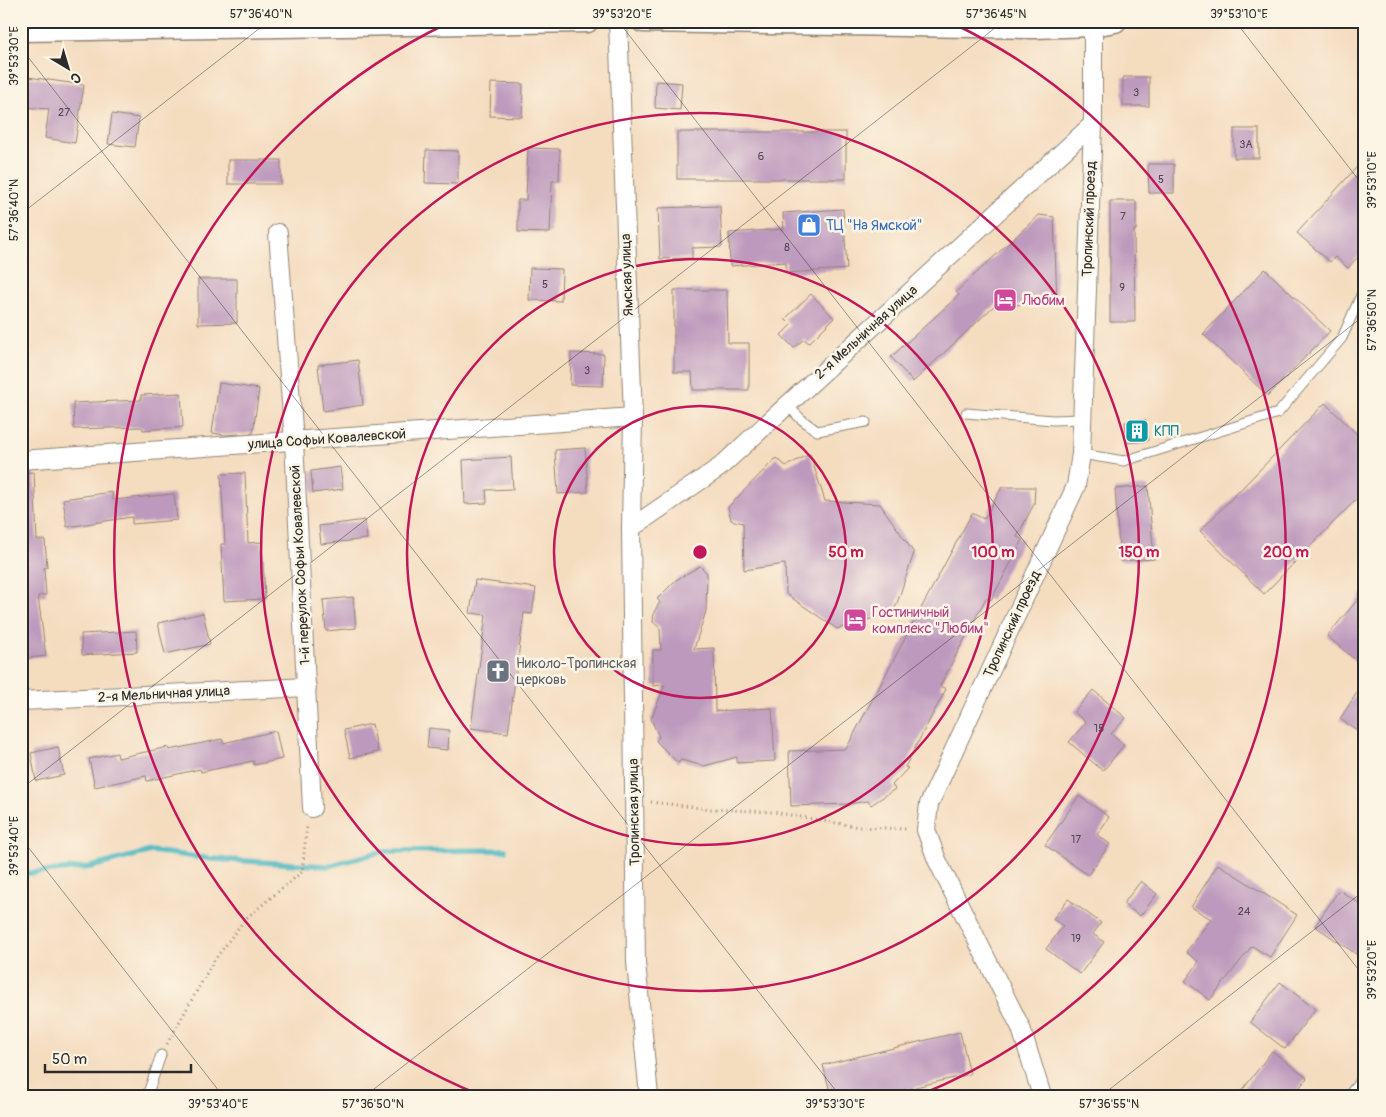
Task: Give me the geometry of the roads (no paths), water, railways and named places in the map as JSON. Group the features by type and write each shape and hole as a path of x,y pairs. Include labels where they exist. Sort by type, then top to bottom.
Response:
{"street":[{"path":"21,30 587,21"},
{"name":"Ямская улица","path":"618,21 633,417 631,528"},
{"path":"643,21 1093,26 1115,21"},
{"name":"Тропинский проезд","path":"1042,1096 1020,1028 937,860 926,830 930,804 1076,486 1081,454 1093,124 1093,26"},
{"name":"2-я Мельничная улица","path":"631,528 720,467 1093,124"},
{"name":"1-й переулок Софьи Ковалевской","path":"278,233 294,441 312,808"},
{"name":"улица Софьи Ковалевской","path":"21,460 633,417"},
{"name":"Тропинская улица","path":"631,528 636,962 649,1096"},
{"name":"2-я Мельничная улица","path":"21,701 307,686"},
{"path":"1354,1096 1365,1082"}],"lane":[{"path":"1081,454 1124,461 1278,413 1342,338 1365,286"},
{"path":"787,405 817,431 866,422"},
{"path":"966,413 1054,420 1082,419"},
{"path":"147,1096 161,1055"}],"waterway":[{"path":"21,874 91,867 151,851 212,859 328,866 384,851 505,850"}],"place":[{"name":"ТЦ \"На Ямской\"","path":"809,225"},
{"name":"Любим","path":"1005,300"},
{"name":"КПП","path":"1137,431"},
{"name":"Гостиничный комплекс \"Любим\"","path":"855,620"},
{"name":"Николо-Тропинская церковь","path":"498,671"}]}
